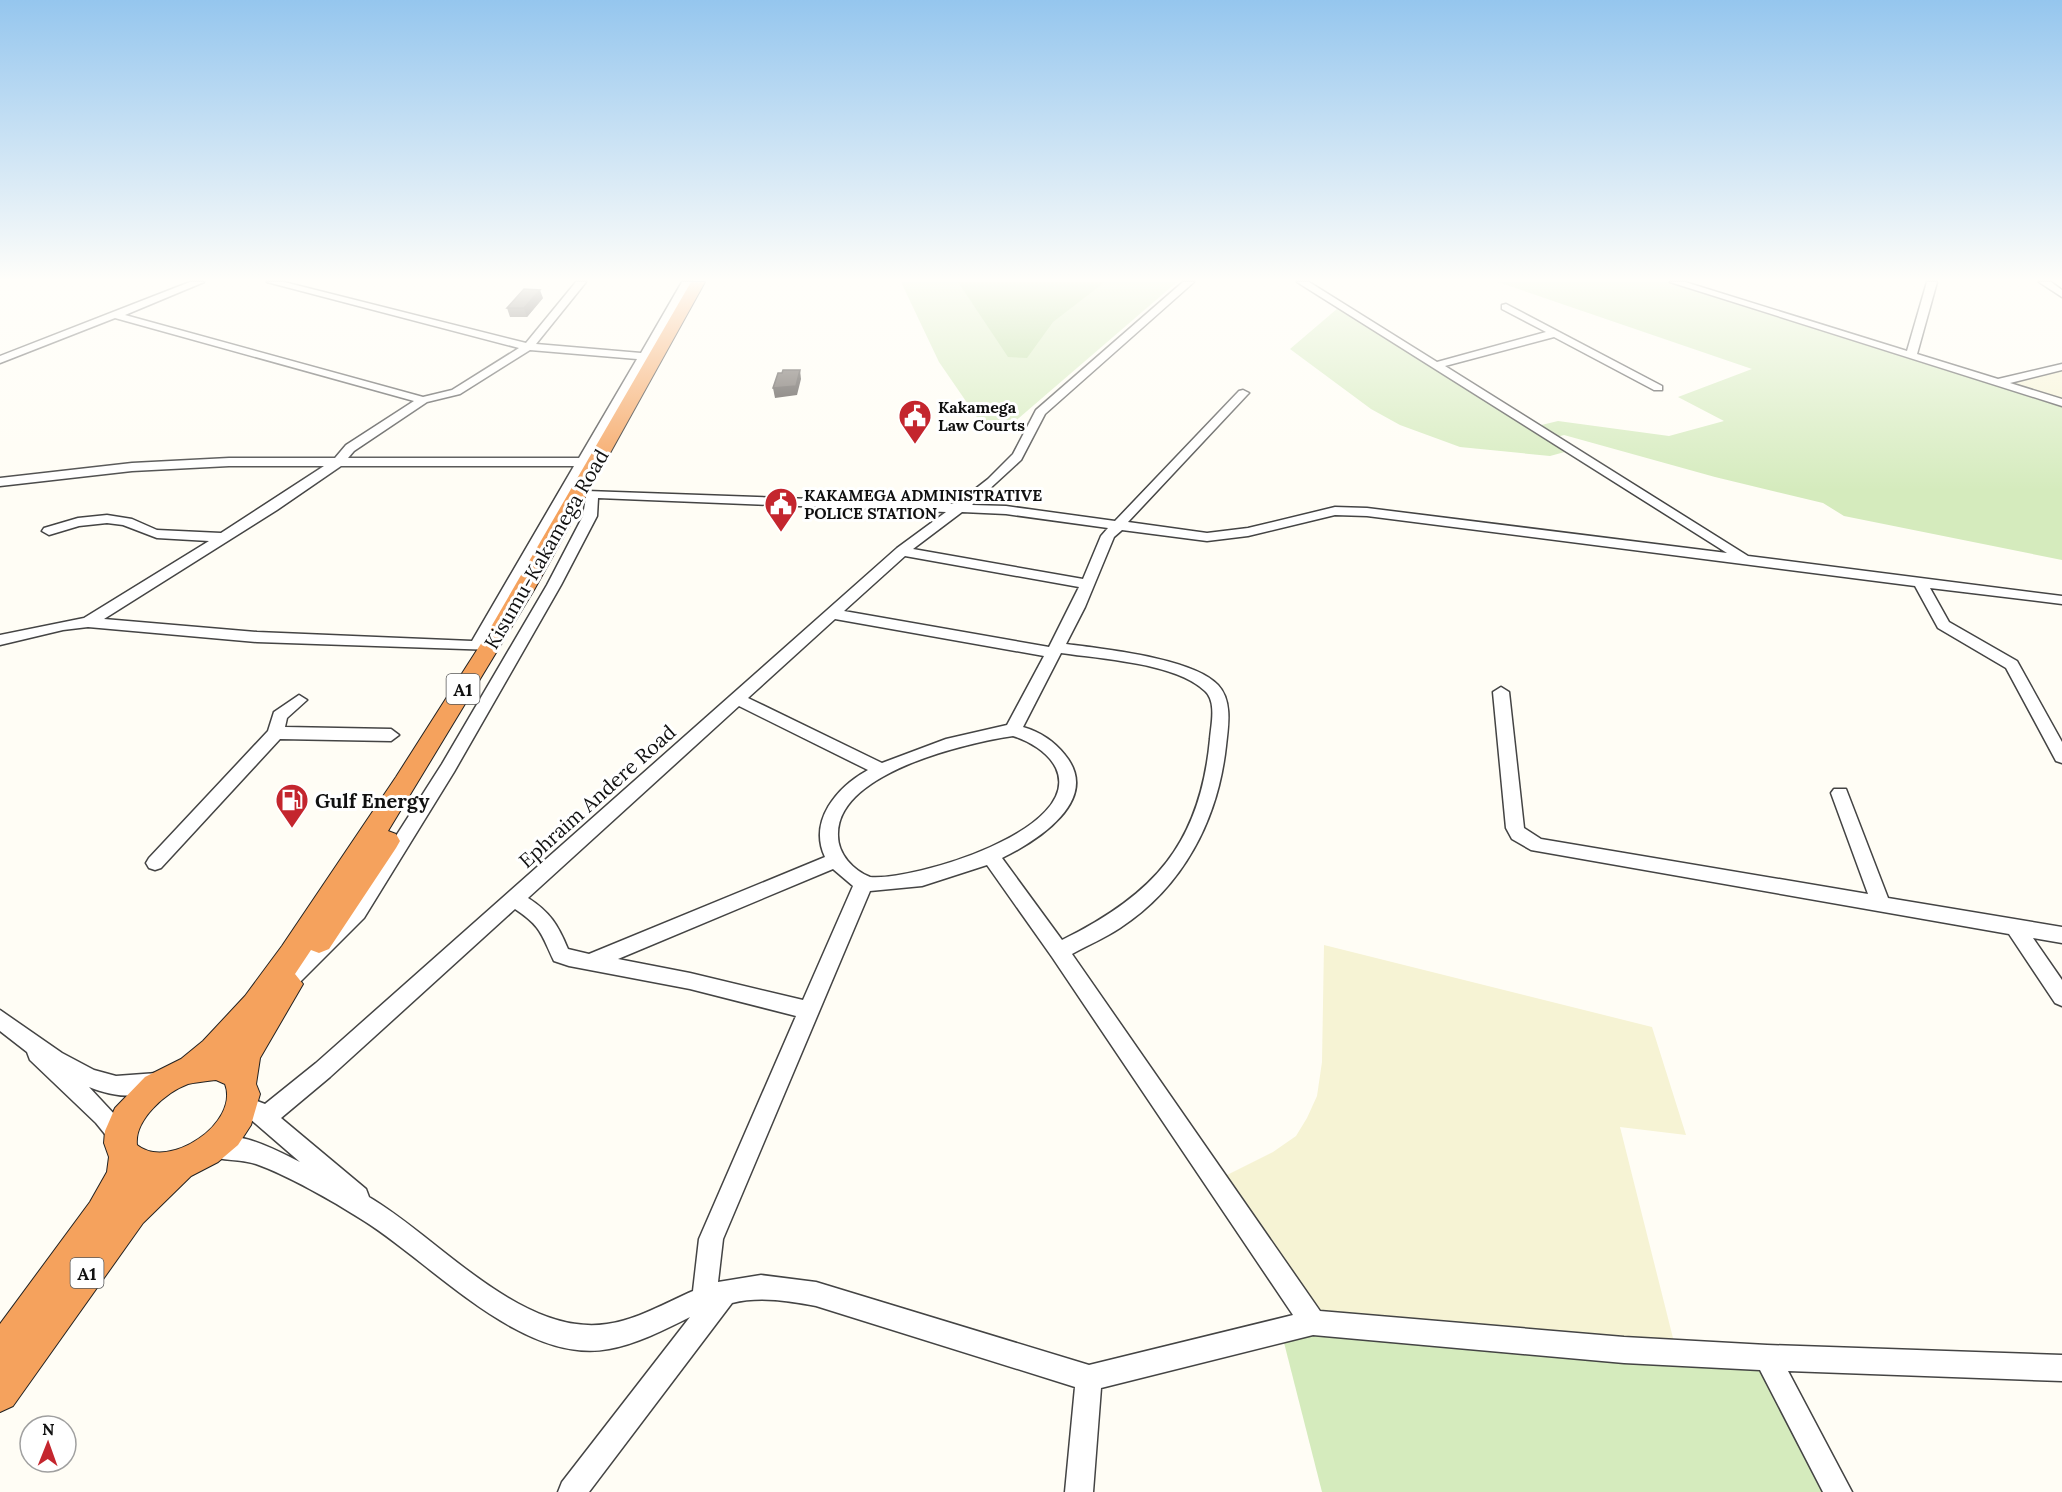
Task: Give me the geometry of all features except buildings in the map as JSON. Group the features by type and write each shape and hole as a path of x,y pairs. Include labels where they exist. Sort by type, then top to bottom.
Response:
{"highway":[{"name":"Kisumu-Kakamega Road","path":"123,1147 130,1113 139,1102 209,1056 230,1034 265,990 362,850 483,646 579,494 653,352"},
{"name":"Kisumu-Kakamega Road","path":"197,1155 234,1124 251,1100 245,1055 293,976 357,887 433,769 592,494 669,352"},
{"path":"177,1075 217,1066 237,1074 251,1100"},
{"path":"123,1147 142,1168 154,1169 197,1155"},
{"name":"A1","path":"0,1355 102,1214 123,1176 123,1147"},
{"name":"A1","path":"0,1392 131,1211 158,1183 197,1155"}],"street":[{"path":"0,360 21,352"},
{"path":"247,352 423,400"},
{"path":"88,622 338,462 350,448 423,400 456,392 521,352"},
{"path":"587,352 642,356"},
{"path":"0,640 88,622 257,637 483,646 582,462 645,352"},
{"name":"Ephraim Andere Road","path":"251,1100 323,1070 902,550 1015,459 1022,450 1031,425 1040,412 1109,352"},
{"path":"1415,352 1746,560"},
{"path":"1437,365 1486,352"},
{"path":"1590,352 1658,388"},
{"path":"1894,352 2062,403"},
{"path":"1911,357 1913,352"},
{"path":"1949,368 2015,377"},
{"path":"1998,383 2015,377 2062,368"},
{"path":"1013,730 1055,650 1108,536 1194,442 1244,393"},
{"path":"0,482 154,465 582,462"},
{"path":"592,494 957,507 1026,512 1188,536 1225,536 1312,514 1346,510 2062,600"},
{"path":"50,531 72,523 98,519 123,520 146,532 159,534 223,537"},
{"path":"902,550 1087,584"},
{"path":"1920,582 1942,625 2002,657 2012,665 2062,757"},
{"path":"833,614 1172,668 1198,676 1214,689 1220,706 1217,758 1206,803 1191,843 1174,870 1149,897 1114,922 1059,951"},
{"path":"1501,692 1515,828 1518,834 1537,845 2062,935"},
{"path":"737,699 882,770"},
{"path":"155,863 216,798 244,762 276,733 280,716 299,700"},
{"path":"1013,730 1034,735 1053,750 1070,773 1070,790 1060,808 1033,830 990,856 969,865 914,880 887,884 864,883 829,852 827,834 836,810 852,789 882,770 970,738 1013,730"},
{"path":"276,733 391,735"},
{"path":"1840,793 1881,904"},
{"path":"990,856 1059,951 1313,1323"},
{"path":"589,962 836,860"},
{"path":"573,1492 714,1296 711,1239 811,1011 864,883"},
{"path":"515,899 540,916 550,928 561,955 690,981 811,1011"},
{"path":"2015,927 2062,997"},
{"path":"0,1019 18,1033 94,1079 114,1086 177,1075"},
{"path":"18,1033 49,1066 104,1116 123,1147"},
{"path":"251,1100 379,1216 526,1323 569,1337 602,1338 648,1325 714,1296 771,1285 816,1294 1089,1378 1313,1323 1624,1350 1767,1358 2062,1368"},
{"path":"197,1155 238,1147 257,1151 379,1216"},
{"path":"1767,1358 1838,1492"},
{"path":"1079,1492 1089,1378"}],"shaded area":[{"path":"2062,366 2062,405 1991,384 2015,376"},
{"path":"1324,945 1652,1027 1686,1135 1620,1127 1676,1350 1310,1317 1215,1181 1273,1152 1296,1136 1307,1118 1317,1096 1322,1062"}],"green space":[{"path":"934,352 1096,352 1006,429 983,426"},
{"path":"1004,352 1032,352 1027,358 1008,357"},
{"path":"1294,352 1407,352 1529,428 1558,421 1669,436 1724,421 1678,397 1752,369 1701,352 1894,352 2062,405 2062,560 1844,516 1823,503 1715,477 1564,435 1553,438 1572,450 1550,456 1460,447 1400,425 1371,409"},
{"path":"1279,1323 1766,1357 1835,1492 1322,1492"}],"place":[{"name":"Kakamega Law Courts","path":"915,445"},
{"name":"KAKAMEGA ADMINISTRATIVE POLICE STATION","path":"781,533"},
{"name":"Gulf Energy","path":"292,829"}]}
